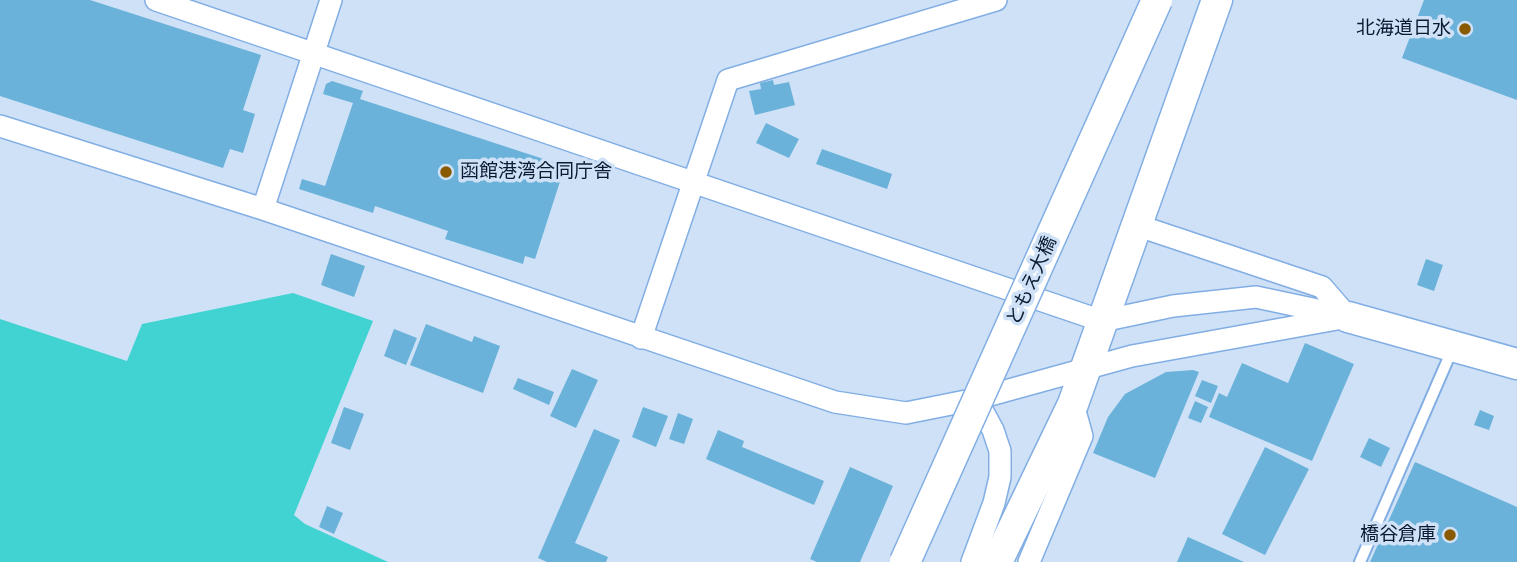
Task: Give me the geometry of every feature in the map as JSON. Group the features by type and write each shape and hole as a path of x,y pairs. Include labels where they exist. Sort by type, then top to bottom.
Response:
{"street":[{"path":"156,0 1102,321 1173,306 1256,297 1348,317 1517,364"},
{"path":"262,209 331,0"},
{"path":"641,338 728,80 996,0"},
{"name":"ともえ大橋","path":"905,562 1157,0"},
{"path":"997,562 1073,404 1217,0"},
{"path":"0,126 262,209 835,402 906,412 976,399 1132,356 1348,317"},
{"path":"1136,225 1322,286 1348,317"},
{"path":"972,562 994,503 1000,478 1000,451 993,430 976,399"},
{"path":"1029,562 1082,436 1073,404"}],"lane":[{"path":"1360,562 1454,346"}],"shaded area":[{"path":"293,293 373,321 294,515 305,524 388,562 0,562 0,319 127,361 142,324"}],"building":[{"path":"0,0 90,0 261,55 243,110 255,114 243,153 230,149 223,168 0,96"},
{"name":"北海道日水","path":"1424,0 1517,0 1517,100 1402,58"},
{"path":"773,80 774,85 789,82 795,105 755,115 749,91 761,89 760,83"},
{"name":"函館港湾合同庁舎","path":"332,81 363,91 360,99 565,166 535,259 525,256 523,264 445,239 448,231 375,206 373,213 299,189 302,179 325,186 353,103 323,94 326,84"},
{"path":"766,123 799,139 789,158 756,143"},
{"path":"822,149 892,174 887,189 816,164"},
{"path":"331,254 365,266 354,297 321,285"},
{"path":"1426,259 1443,265 1434,291 1417,285"},
{"path":"426,324 472,342 474,336 500,346 483,393 410,365"},
{"path":"394,329 417,338 406,365 384,356"},
{"path":"1305,343 1354,364 1312,461 1209,417 1219,393 1227,397 1242,363 1288,383"},
{"path":"572,369 598,380 576,428 550,416"},
{"path":"1166,372 1199,372 1155,478 1093,453 1108,417 1125,394"},
{"path":"518,378 554,392 549,405 513,389"},
{"path":"1202,380 1218,386 1211,403 1195,396"},
{"path":"1195,401 1208,407 1201,423 1188,418"},
{"path":"344,407 364,414 350,450 331,443"},
{"path":"643,407 668,416 656,447 632,437"},
{"path":"1480,410 1494,416 1489,430 1474,425"},
{"path":"678,413 693,419 684,444 669,439"},
{"path":"594,429 620,440 575,543 608,557 606,562 547,562 538,558"},
{"path":"718,430 744,441 742,447 824,481 814,505 706,459"},
{"path":"1369,438 1390,448 1381,467 1360,457"},
{"path":"1265,447 1309,469 1265,555 1222,534"},
{"name":"橋谷倉庫","path":"1415,462 1517,507 1517,562 1370,562"},
{"path":"850,467 893,486 860,562 817,562 810,559"},
{"path":"327,506 343,513 334,534 319,527"},
{"path":"1188,537 1244,562 1177,562"}],"place":[{"name":"北海道日水","path":"1465,29"},
{"name":"函館港湾合同庁舎","path":"446,172"},
{"name":"橋谷倉庫","path":"1450,535"}]}
